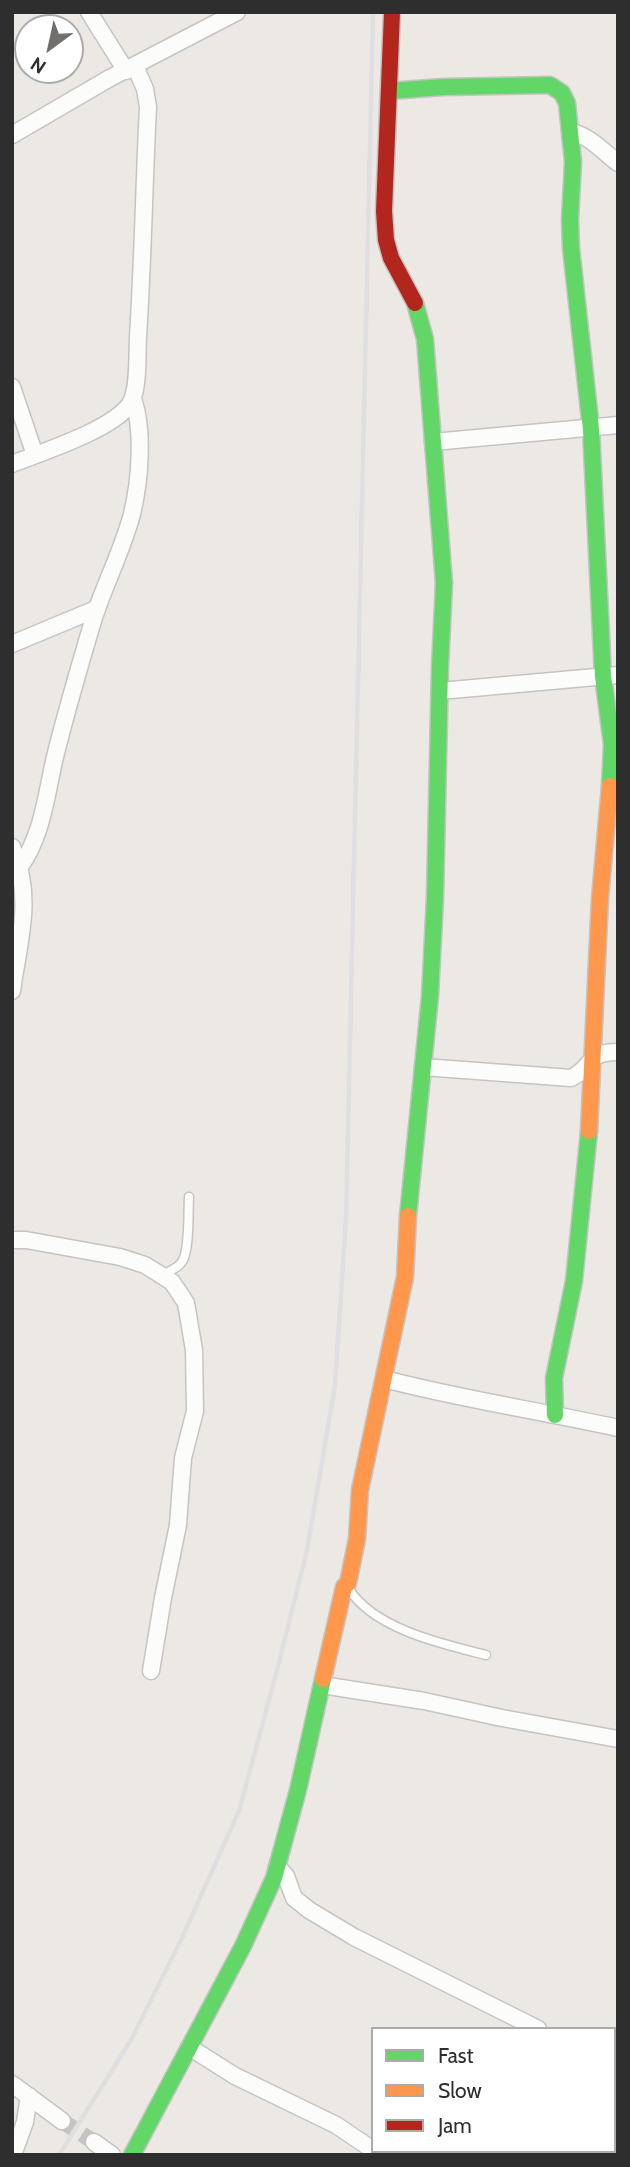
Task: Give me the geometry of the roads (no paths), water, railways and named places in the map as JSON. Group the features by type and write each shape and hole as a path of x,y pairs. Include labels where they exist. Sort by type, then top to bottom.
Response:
{"street":[{"path":"20,867 31,852 38,833 55,758 96,609 132,513 138,469 139,427 133,399 141,286 148,107 145,89 89,12"},
{"path":"12,135 237,12"},
{"path":"132,2155 243,1946 274,1878 298,1790 344,1587 348,1583 357,1539 360,1490 405,1277 409,1202 430,996 444,583 425,339 415,303 391,258 386,240 384,211 392,12"},
{"path":"390,91 550,85 565,98 570,132 573,162 571,248 591,429 611,675 612,745 609,816 600,898 591,1115 574,1281 554,1378 555,1415"},
{"path":"570,132 575,132 589,141 618,163"},
{"path":"12,387 35,455"},
{"path":"12,464 114,420 133,399"},
{"path":"433,442 618,425"},
{"path":"12,644 96,609"},
{"path":"440,691 611,675"},
{"path":"12,847 20,867 25,901 12,991"},
{"path":"423,1067 571,1078 582,1072 593,1058 602,1053 618,1052"},
{"path":"12,1240 26,1240 145,1265 163,1275 182,1294 189,1312 194,1350 195,1411 183,1458 178,1525 151,1671"},
{"path":"384,1379 451,1396 618,1428"},
{"path":"322,1685 424,1701 618,1739"},
{"path":"277,1866 286,1876 294,1898 309,1910 354,1937 534,2027"},
{"path":"189,2047 235,2076 336,2125 371,2149"},
{"path":"12,2084 62,2121"},
{"path":"13,2155 25,2122 29,2096"},
{"path":"94,2142 112,2155"}],"lane":[{"path":"163,1275 185,1258 189,1197"},
{"path":"348,1583 348,1588 356,1600 371,1614 410,1632 486,1655"}],"tunnel":[{"path":"62,2121 94,2142"}],"railway":[{"path":"59,2155 131,2040 182,1938 239,1811 307,1550 335,1385 346,1219 373,12"}]}
